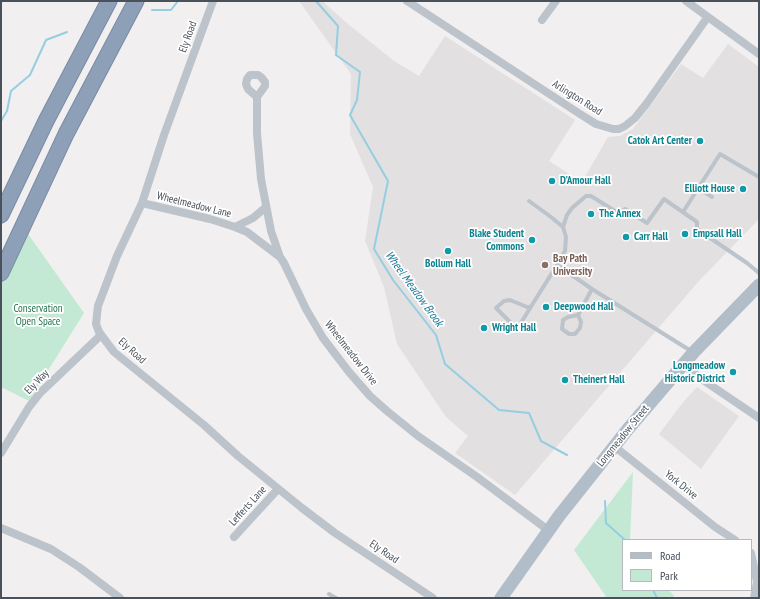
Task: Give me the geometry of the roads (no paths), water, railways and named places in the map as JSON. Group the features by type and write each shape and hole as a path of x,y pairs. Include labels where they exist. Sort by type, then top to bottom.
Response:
{"highway":[{"path":"1,215 50,114 109,1"},
{"path":"1,273 66,134 136,1"}],"main road":[{"name":"Longmeadow Street","path":"501,598 548,530 614,446 683,364 759,285"}],"street":[{"name":"Ely Road","path":"213,1 164,135 142,203 117,256 98,306 96,324 101,335 114,352 204,425 278,489 335,533 433,598"},
{"name":"Arlington Road","path":"407,1 596,124 613,129 619,129 625,126 635,118 707,18"},
{"path":"542,20 556,1"},
{"path":"686,1 707,18 759,54"},
{"name":"Wheelmeadow Drive","path":"257,97 259,162 271,231 280,256 306,309 323,338 349,372 370,396 387,411 418,436 548,530"},
{"name":"Wheelmeadow Lane","path":"142,203 210,219 235,227 247,232 280,256"},
{"path":"235,227 253,218 266,207"},
{"name":"Ely Way","path":"1,453 29,407 40,393 101,335"},
{"path":"683,364 700,378 759,418"},
{"name":"York Drive","path":"614,446 715,527 733,539"},
{"name":"Lefferts Lane","path":"234,537 278,489"},
{"path":"1,528 51,549 79,567 120,598"},
{"path":"752,557 758,582 754,598"}],"lane":[{"path":"682,212 720,154 759,177"},
{"path":"698,188 712,197"},
{"path":"563,227 567,215 572,208 586,196 591,196 618,212 625,209 647,223 664,199 697,222 697,229 747,263 759,273"},
{"path":"529,201 563,227 566,237 566,251 517,329 496,308 504,301 510,300 527,308 530,307"},
{"path":"557,265 693,353"},
{"path":"578,315 592,289"},
{"path":"578,315 581,322 580,328 575,334 569,334 562,329 563,320 570,316 578,315"},
{"path":"329,594 336,598"}],"waterway":[{"name":"Wheel Meadow Brook","path":"152,10 171,10 178,1"},
{"name":"Wheel Meadow Brook","path":"316,1 338,26 336,55 360,72 357,100 350,115 388,181 374,249 393,280 436,335 445,364 499,410 529,413 541,441 567,455"},
{"name":"Wheel Meadow Brook","path":"1,121 7,111 11,91 30,75 46,40 67,32"},
{"name":"Wheel Meadow Brook","path":"605,501 606,523 624,539"},
{"name":"Wheel Meadow Brook","path":"654,591 657,598"}],"place":[{"name":"Catok Art Center","path":"700,141"},
{"name":"D'Amour Hall","path":"552,181"},
{"name":"Elliott House","path":"743,189"},
{"name":"The Annex","path":"591,214"},
{"name":"Empsall Hall","path":"685,234"},
{"name":"Carr Hall","path":"626,237"},
{"name":"Blake Student Commons","path":"532,240"},
{"name":"Bollum Hall","path":"448,251"},
{"name":"Bay Path University","path":"545,265"},
{"name":"Deepwood Hall","path":"546,307"},
{"name":"Wright Hall","path":"484,328"},
{"name":"Longmeadow Historic District","path":"733,372"},
{"name":"Theinert Hall","path":"565,380"}],"park label":[{"name":"Conservation Open Space","path":"38,315"}]}
